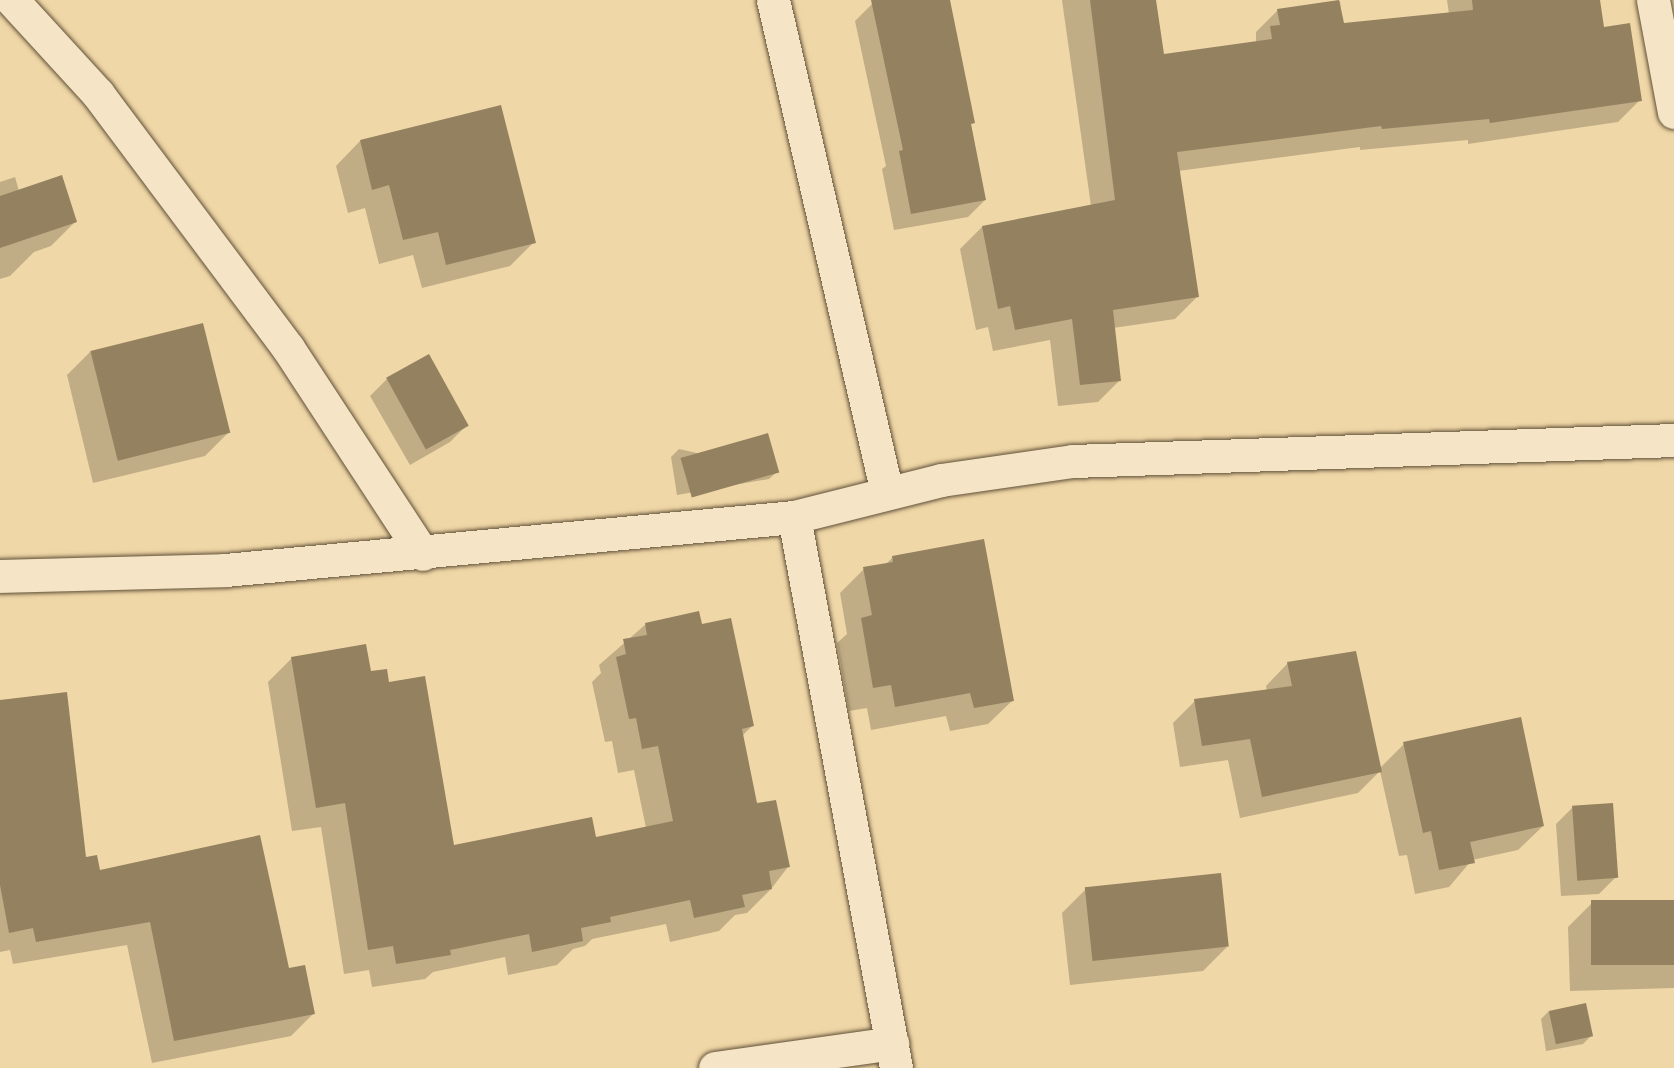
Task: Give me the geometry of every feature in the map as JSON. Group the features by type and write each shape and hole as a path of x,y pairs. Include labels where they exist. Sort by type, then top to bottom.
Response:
{"street":[{"path":"12,0 98,94 267,319 423,554"},
{"path":"773,0 887,493"},
{"path":"1653,0 1674,112"},
{"path":"0,576 225,570 423,554 794,517 941,480 1074,461 1674,440"},
{"path":"715,1068 894,1055 794,517"}],"building":[{"path":"871,0 950,0 975,123 971,124 986,200 911,214 899,151 903,150"},
{"path":"1090,0 1156,0 1164,54 1272,39 1270,26 1280,25 1277,9 1339,0 1344,23 1473,10 1472,0 1600,0 1604,27 1630,23 1642,101 1490,123 1489,119 1382,129 1381,126 1177,152 1199,297 1113,310 1121,381 1080,385 1072,319 1015,330 1010,306 998,309 982,226 1115,200"},
{"path":"501,105 536,243 446,265 438,232 403,240 389,185 372,190 360,140"},
{"path":"62,175 77,222 0,248 0,196"},
{"path":"203,323 230,433 118,461 90,351"},
{"path":"429,354 469,426 426,449 386,378"},
{"path":"768,433 779,472 692,497 681,458"},
{"path":"984,539 1014,701 974,708 970,693 895,707 891,685 873,688 861,618 872,615 863,567 893,562 892,556"},
{"path":"699,611 702,624 731,618 754,726 742,729 757,803 776,800 790,867 769,871 772,889 742,895 745,907 694,918 690,900 610,917 611,922 581,928 583,941 532,952 529,934 450,950 451,955 396,964 393,946 368,950 345,803 316,808 291,657 366,644 371,671 387,669 389,682 425,676 454,845 592,817 596,837 673,821 658,746 642,749 636,718 629,719 616,657 626,654 623,639 647,635 645,623"},
{"path":"1356,651 1382,772 1262,797 1250,739 1202,746 1194,699 1292,686 1287,662"},
{"path":"67,692 86,857 97,855 100,870 260,835 289,968 305,965 315,1014 174,1041 150,922 36,942 33,928 9,933 0,885 0,700"},
{"path":"1521,717 1544,826 1470,842 1475,863 1439,870 1431,831 1423,833 1403,742"},
{"path":"1613,803 1618,878 1577,881 1572,806"},
{"path":"1221,873 1229,947 1092,961 1085,887"},
{"path":"1591,900 1674,900 1674,965 1591,965"},
{"path":"1586,1003 1593,1036 1556,1044 1549,1011"}]}
